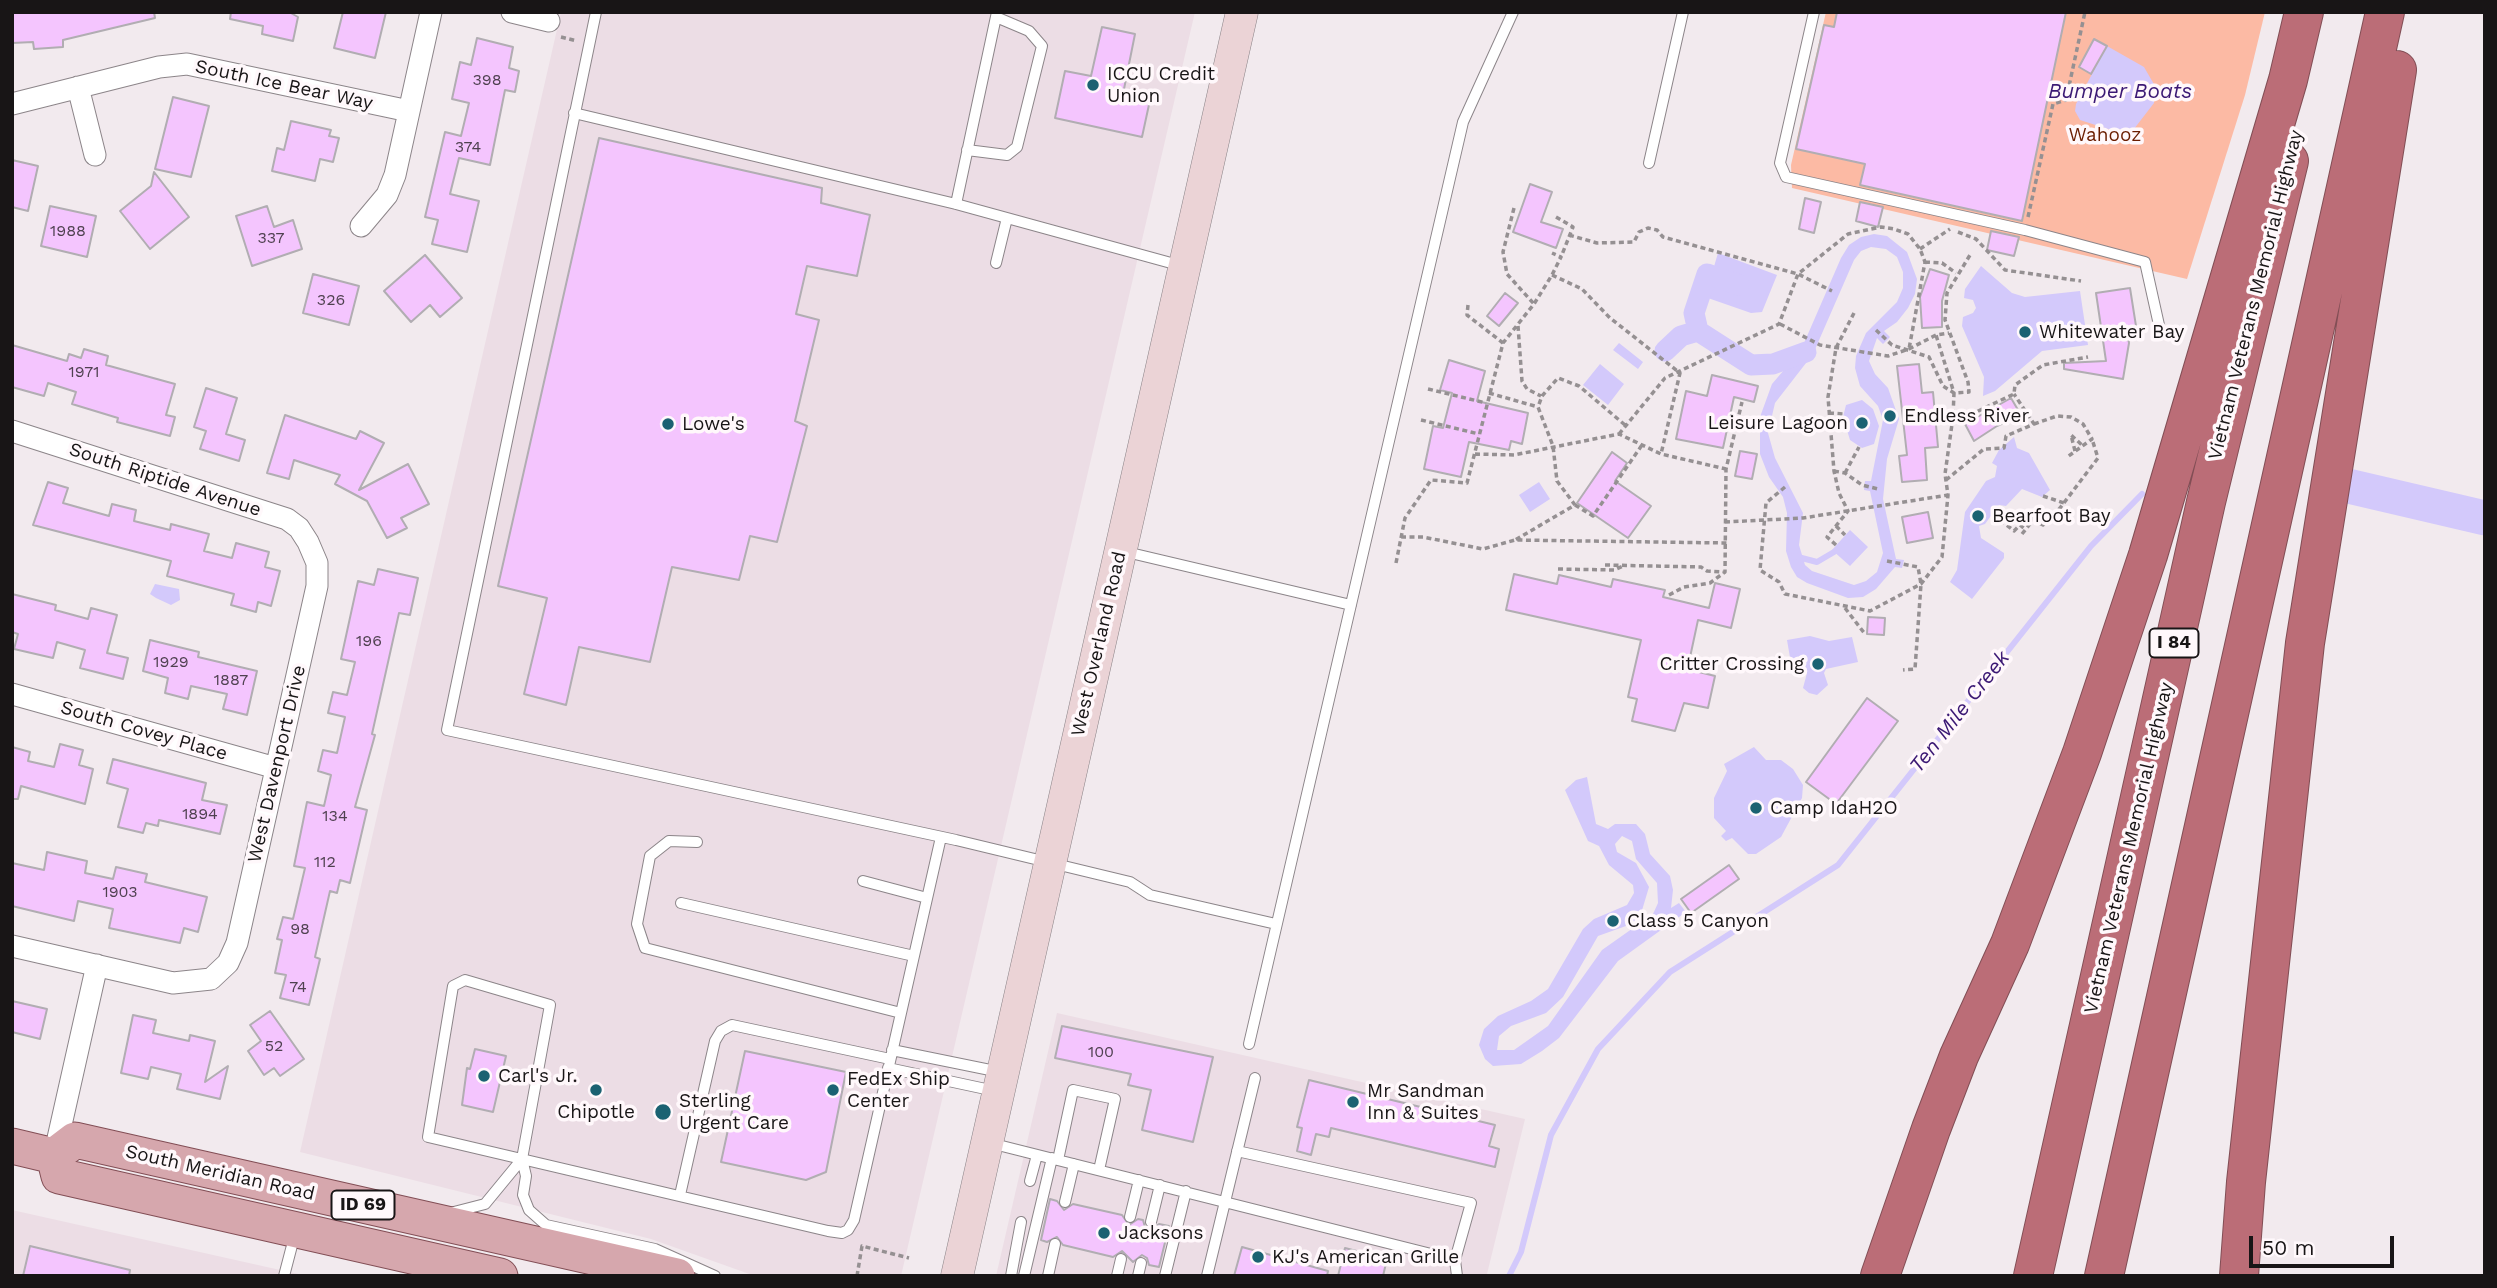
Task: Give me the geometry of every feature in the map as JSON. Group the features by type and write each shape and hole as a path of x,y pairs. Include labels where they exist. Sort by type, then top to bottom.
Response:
{"highway":[{"path":"1880,1276 1934,1119 1959,1056 2010,944 2082,753 2148,555 2288,80 2304,12"},
{"name":"Vietnam Veterans Memorial Highway","path":"2033,1276 2206,502 2325,12"},
{"path":"2104,1276 2385,12"},
{"path":"2239,1276 2246,1182 2307,630 2406,12"}],"main road":[{"name":"South Meridian Road","path":"500,1276 59,1176 54,1156 75,1140 677,1276"},
{"path":"12,1146 54,1156"}],"street":[{"path":"362,226 387,195 431,12"},
{"path":"512,12 549,21"},
{"name":"West Overland Road","path":"957,1276 1242,12"},
{"name":"South Ice Bear Way","path":"12,104 159,66 187,64 409,111"},
{"path":"78,87 95,155"},
{"name":"South Riptide Avenue","path":"12,431 287,519 299,528 308,542"},
{"name":"West Davenport Drive","path":"97,965 173,983 211,979 228,963 237,943 317,586 317,563 308,542"},
{"name":"South Covey Place","path":"12,694 276,768"},
{"path":"12,946 97,965 54,1156"}],"lane":[{"path":"596,12 447,730 941,837 1130,882 1150,895 1276,924"},
{"path":"1250,1044 1463,122 1513,12"},
{"path":"1649,163 1683,12"},
{"path":"1815,12 1780,163 1786,177 1796,182 2025,230 2145,262 2161,334"},
{"path":"956,204 967,150 996,15 1029,31 1042,46 1017,147 1007,155 967,150"},
{"path":"574,113 956,204 1184,266"},
{"path":"996,263 1007,218"},
{"path":"1119,551 1351,605"},
{"path":"715,1276 654,1250 546,1225 529,1210 523,1195 526,1176 522,1159 550,1005 465,980 453,986 428,1137 522,1159 680,1195 828,1231 842,1233 848,1230 854,1220 941,837"},
{"path":"697,842 669,841 650,856 637,924 645,948 901,1013"},
{"path":"863,881 927,898"},
{"path":"681,903 914,956"},
{"path":"680,1195 715,1041 721,1031 732,1025 1001,1082"},
{"path":"890,1059 1001,1082"},
{"path":"1208,1276 1255,1078"},
{"path":"1024,1276 1073,1090 1115,1099 1099,1170"},
{"path":"987,1142 1455,1260"},
{"path":"1237,1151 1471,1203 1455,1260 1457,1276"},
{"path":"1030,1181 1037,1154"},
{"path":"424,1219 485,1204 522,1159"},
{"path":"1065,1202 1074,1164"},
{"path":"1130,1217 1139,1180"},
{"path":"1151,1222 1160,1185"},
{"path":"1165,1276 1186,1191"},
{"path":"1011,1276 1021,1222"},
{"path":"284,1276 296,1230"},
{"path":"1048,1276 1055,1244"},
{"path":"1117,1276 1121,1259"},
{"path":"1139,1276 1141,1263"}],"path":[{"path":"2027,222 2053,104 2066,100 2085,12"},
{"path":"1514,208 1503,252 1507,274 1534,304"},
{"path":"1395,563 1405,518 1431,480 1468,483 1503,343 1534,304 1552,275 1573,227 1556,216"},
{"path":"1619,434 1665,377 1680,373 1779,324 1798,274 1848,234 1881,227 1894,229 1908,234 1920,249 1925,262 1909,349"},
{"path":"1569,235 1597,243 1634,242 1639,232 1648,228 1657,230 1663,237 1798,274 1832,291"},
{"path":"1920,249 1950,229 1976,239 2005,270 2081,281"},
{"path":"1552,253 1561,257"},
{"path":"1876,330 1892,345 1928,357 1942,386 1954,393 1969,392 1968,382 1945,320 1947,293 1956,273 1970,255"},
{"path":"1925,262 1942,263 1956,273"},
{"path":"1552,275 1582,289 1610,318 1680,373"},
{"path":"1468,304 1467,315 1503,343"},
{"path":"1848,510 1839,493 1834,471 1828,397 1836,348 1854,313"},
{"path":"1518,324 1522,381 1527,388 1542,396"},
{"path":"1779,324 1819,345 1888,356 1936,335 1949,333"},
{"path":"1785,486 1766,503 1760,570 1779,582 1785,594 1870,611 1921,584 1942,557 1953,417 1954,393 1936,335"},
{"path":"2035,424 2014,394 2015,385 2043,365 2088,357"},
{"path":"1661,454 1680,373"},
{"path":"1625,425 1567,380 1558,377 1542,396 1538,407 1553,446 1557,481 1574,505 1593,516 1642,445"},
{"path":"1428,389 1486,403"},
{"path":"1489,394 1538,407"},
{"path":"1953,417 1974,413 2014,394"},
{"path":"1669,595 1684,587 1710,583 1725,572 1726,469 1742,402"},
{"path":"1829,413 1844,414"},
{"path":"1946,480 1984,449 2004,448 2006,436 2035,424 2057,416 2071,417 2082,424 2092,439 2098,458 2064,503 2043,524 2030,517 2024,531 2020,525 2014,531 1998,518 2002,511 1997,508"},
{"path":"1421,420 1479,434"},
{"path":"1475,454 1514,455 1619,434 1661,454 1726,469"},
{"path":"2073,454 2071,435 2082,446"},
{"path":"2066,458 2092,439"},
{"path":"1845,472 1859,447"},
{"path":"1834,471 1845,472 1862,485 1878,489"},
{"path":"1725,522 1803,518 1948,495"},
{"path":"2043,496 2048,500 2064,503"},
{"path":"1401,537 1423,537 1483,549 1515,540 1574,505"},
{"path":"1836,545 1827,537 1848,510"},
{"path":"1836,526 1845,535"},
{"path":"1515,540 1727,543"},
{"path":"1887,561 1917,567 1921,584 1915,669 1903,670"},
{"path":"1605,565 1701,567 1707,571 1725,572"},
{"path":"1558,569 1614,570 1625,565"},
{"path":"1845,608 1865,634"},
{"path":"857,1276 862,1246 909,1258"}],"shaded area":[{"path":"561,12 1195,12 901,1276 755,1276 651,1239 300,1152"},
{"path":"1057,1013 1525,1119 1487,1274 996,1276"},
{"path":"12,1210 307,1276 12,1276"}],"green space":[{"name":"Wahooz","path":"1826,12 2265,12 2245,95 2187,279 1792,188 1791,165"}],"water":[{"name":"Bumper Boats","path":"2107,46 2144,67 2155,86 2154,103 2134,129 2111,130 2080,120 2075,111 2076,104"},
{"name":"Endless River","path":"1874,234 1887,236 1907,252 1917,279 1915,294 1908,308 1897,322 1884,331 1890,337 1883,344 1877,338 1869,361 1875,374 1888,388 1899,419 1887,459 1883,499 1896,559 1904,560 1902,568 1895,567 1876,589 1863,597 1848,598 1807,583 1797,577 1791,567 1786,551 1787,513 1783,497 1769,477 1760,454 1760,417 1772,384 1801,350 1841,258 1849,245 1861,237","holes":["1871,247 1886,249 1897,257 1903,272 1903,288 1897,302 1866,333 1856,356 1855,368 1860,386 1878,406 1883,420 1871,481 1865,481 1864,490 1870,491 1883,553 1877,572 1866,581 1854,585 1812,571 1805,565 1799,545 1803,513 1775,458 1768,433 1775,403 1813,354 1854,260 1861,251"]},
{"path":"1718,253 1777,275 1762,312 1751,313 1705,297"},
{"name":"Whitewater Bay","path":"1981,266 2012,293 2025,297 2080,291 2088,345 2042,351 1995,391 1983,396 1984,377 1962,326 1963,317 1973,313 1976,308 1973,300 1964,298 1965,289"},
{"path":"1619,343 1643,362 1638,369 1613,350"},
{"path":"1600,364 1624,384 1608,405 1583,385"},
{"name":"Leisure Lagoon","path":"1862,400 1873,409 1879,426 1874,444 1862,448 1850,440 1843,417 1846,405"},
{"name":"Bearfoot Bay","path":"2014,437 2017,448 2029,453 2050,490 2042,497 2022,489 2006,506 1999,505 1985,524 1979,526 1981,538 2004,553 2004,558 1972,599 1950,582 1957,570 1965,512 1986,481 1995,477 1997,466 1992,463 1999,450"},
{"path":"1539,482 1550,499 1530,512 1519,495"},
{"path":"1850,530 1868,547 1850,566 1832,550"},
{"path":"155,584 179,589 180,600 171,605 156,598 150,594"},
{"name":"Critter Crossing","path":"1810,636 1829,641 1852,637 1858,662 1826,669 1824,673 1828,685 1817,695 1803,688 1807,673 1793,675 1787,640"},
{"name":"Camp IdaH2O","path":"1754,747 1766,760 1781,760 1793,769 1803,785 1802,798 1781,837 1756,854 1748,854 1732,838 1726,841 1721,836 1726,831 1714,818 1714,798 1727,771 1724,764"},
{"name":"Class 5 Canyon","path":"1587,777 1596,824 1608,829 1615,824 1636,824 1645,834 1650,854 1670,876 1673,890 1671,908 1679,903 1686,912 1618,961 1559,1038 1521,1064 1493,1066 1485,1059 1479,1045 1484,1029 1498,1016 1531,1001 1548,989 1583,929 1594,919 1627,905 1634,893 1633,885 1609,865 1599,846 1588,841 1565,790 1576,780","holes":["1622,836 1632,841 1636,859 1657,883 1658,903 1653,914 1602,950 1548,1026 1514,1050 1497,1050 1499,1036 1511,1026 1546,1013 1563,997 1598,936 1626,926 1640,917 1649,887 1636,863 1617,852 1615,844"]}],"building":[{"path":"12,12 154,12 155,18 63,40 63,47 34,49 33,42 12,43"},
{"path":"231,12 289,12 298,17 293,41 262,34 263,26 230,19"},
{"path":"343,12 386,12 375,58 334,48"},
{"path":"1837,12 2066,12 2022,221 1860,185 1865,164 1796,149 1824,25 1834,27"},
{"name":"ICCU Credit Union","path":"1102,27 1135,34 1123,94 1150,100 1142,137 1055,118 1065,71 1091,76"},
{"path":"477,38 513,47 509,68 519,71 515,92 505,90 490,165 459,158 450,194 479,201 467,252 432,244 438,220 425,217 445,132 461,136 469,103 452,99 460,62 471,65"},
{"path":"2094,39 2107,46 2091,74 2079,67"},
{"path":"173,97 209,106 191,177 155,169"},
{"path":"291,121 331,130 329,136 339,138 333,162 320,159 315,181 272,171 277,148 284,150"},
{"name":"Lowe's","path":"599,138 822,188 821,203 870,215 857,276 807,266 796,314 819,320 795,421 807,426 777,542 750,536 739,580 672,567 650,662 579,647 566,705 524,694 547,598 498,586"},
{"path":"12,160 38,166 28,211 12,207"},
{"path":"154,172 189,217 150,249 120,211 151,186"},
{"path":"1530,184 1552,192 1541,222 1563,229 1556,248 1513,232"},
{"path":"1805,198 1821,202 1814,233 1799,229"},
{"path":"1860,202 1883,207 1878,227 1856,221"},
{"path":"50,206 96,216 87,257 41,246"},
{"path":"267,206 274,227 293,220 302,249 252,266 236,216"},
{"path":"1991,231 2019,237 2014,256 1987,250"},
{"path":"425,255 462,298 440,317 430,305 411,322 384,291"},
{"path":"1930,269 1949,275 1942,301 1942,327 1922,328 1920,297"},
{"path":"313,274 359,286 349,325 303,313"},
{"path":"2130,288 2136,326 2126,327 2129,343 2123,379 2064,369 2064,363 2106,361 2096,293"},
{"path":"1505,293 1518,303 1499,326 1487,316"},
{"path":"12,345 67,361 69,354 81,358 84,349 108,356 106,365 175,384 166,415 175,417 170,436 117,422 118,418 72,404 76,392 48,383 44,396 12,387"},
{"path":"1449,360 1485,371 1477,401 1528,413 1522,444 1511,441 1509,450 1469,442 1461,477 1424,469 1433,426 1443,428 1452,393 1440,390"},
{"path":"1919,364 1922,393 1933,392 1938,447 1925,448 1927,480 1902,482 1899,456 1907,455 1897,366"},
{"path":"1712,375 1758,386 1754,402 1734,397 1723,448 1676,439 1686,391 1707,396"},
{"path":"206,388 237,398 226,434 245,440 239,461 200,449 206,431 194,427"},
{"path":"2011,398 2021,415 1974,441 1965,424"},
{"path":"285,415 356,439 360,431 384,443 359,490 408,464 429,504 401,518 407,528 387,538 367,501 335,484 340,475 294,460 289,479 267,473"},
{"path":"1740,451 1757,454 1752,479 1735,476"},
{"path":"1612,452 1627,463 1615,481 1651,506 1628,538 1577,503"},
{"path":"48,482 68,488 63,503 109,516 112,504 136,510 134,521 170,530 171,524 209,534 204,551 232,558 236,543 269,552 265,567 280,571 271,606 258,602 256,612 231,605 234,594 167,576 171,561 33,525"},
{"path":"1928,512 1933,538 1907,543 1902,517"},
{"path":"378,569 418,578 410,615 399,613 372,734 375,735 355,807 367,810 350,883 340,880 337,893 330,891 315,957 320,959 309,1005 280,998 286,975 275,973 282,940 277,939 283,917 293,919 305,868 294,866 307,802 324,806 331,775 318,771 323,750 337,753 345,717 328,713 333,692 347,695 355,662 341,659 358,581 374,585"},
{"path":"1514,574 1557,584 1559,575 1611,587 1613,579 1665,590 1663,597 1709,608 1715,583 1740,589 1731,628 1698,620 1689,662 1693,663 1691,670 1715,676 1708,708 1684,703 1675,731 1632,721 1637,699 1628,697 1641,640 1506,610"},
{"path":"12,594 56,605 55,610 88,619 91,608 117,615 107,653 128,658 123,679 80,668 85,650 57,642 53,658 14,649 18,634 12,632"},
{"path":"1868,617 1885,618 1884,635 1867,634"},
{"path":"150,640 199,652 198,657 257,671 247,715 223,709 227,694 191,686 188,699 165,693 168,678 143,671"},
{"path":"1867,698 1898,721 1836,804 1806,782"},
{"path":"60,744 83,750 79,765 93,769 85,804 21,786 18,799 12,799 12,747 30,752 28,761 54,767"},
{"path":"113,759 206,783 202,800 227,805 220,834 159,820 158,826 146,823 143,833 118,827 128,789 107,783"},
{"path":"47,852 87,861 85,873 113,879 116,867 147,874 145,882 207,897 198,932 184,928 180,943 109,928 113,909 78,901 74,921 12,906 12,863 44,870"},
{"path":"1729,865 1739,879 1691,913 1681,899"},
{"path":"12,1001 47,1009 40,1039 12,1032"},
{"path":"270,1011 304,1059 280,1076 274,1068 264,1075 248,1051 261,1041 250,1025"},
{"path":"133,1015 156,1020 153,1033 189,1041 190,1035 215,1041 205,1082 228,1066 220,1099 177,1089 181,1074 151,1067 148,1079 121,1073"},
{"path":"1062,1026 1213,1057 1193,1142 1142,1130 1151,1090 1128,1085 1131,1074 1055,1058"},
{"name":"Carl's Jr.","path":"475,1049 506,1056 493,1112 462,1105 467,1068 470,1069"},
{"path":"745,1051 846,1072 826,1172 806,1180 721,1162"},
{"name":"Mr Sandman Inn & Suites","path":"1309,1080 1495,1125 1489,1146 1499,1149 1495,1167 1331,1128 1329,1137 1316,1134 1311,1155 1297,1151 1302,1128 1297,1127"},
{"name":"Jacksons","path":"1050,1199 1057,1201 1064,1210 1073,1204 1122,1215 1129,1225 1138,1219 1143,1220 1145,1227 1150,1230 1159,1224 1169,1226 1159,1267 1149,1265 1147,1258 1142,1255 1133,1262 1122,1251 1113,1257 1063,1245 1057,1237 1047,1242 1041,1240"},
{"path":"30,1246 130,1270 129,1276 23,1276"},
{"name":"KJ's American Grille","path":"1242,1247 1328,1271 1327,1276 1234,1276"},
{"path":"1345,1248 1387,1259 1383,1276 1338,1276"}],"waterway":[{"path":"1739,285 1707,274 1694,313 1698,331 1751,365 1773,364 1806,352"},
{"path":"1665,351 1681,336 1698,331"},
{"name":"Ten Mile Creek","path":"2331,482 2485,518"},
{"name":"Ten Mile Creek","path":"1509,1276 1521,1252 1551,1135 1598,1049 1670,972 1838,865 2091,546 2142,494"},
{"path":"1794,556 1817,562 1834,552"}],"place":[{"name":"ICCU Credit Union","path":"1093,85"},
{"name":"Whitewater Bay","path":"2025,332"},
{"name":"Endless River","path":"1890,416"},
{"name":"Leisure Lagoon","path":"1862,423"},
{"name":"Lowe's","path":"668,424"},
{"name":"Bearfoot Bay","path":"1978,516"},
{"name":"Critter Crossing","path":"1818,664"},
{"name":"Camp IdaH2O","path":"1756,808"},
{"name":"Class 5 Canyon","path":"1613,921"},
{"name":"Carl's Jr.","path":"484,1076"},
{"name":"Chipotle","path":"596,1090"},
{"name":"FedEx Ship Center","path":"833,1090"},
{"name":"Mr Sandman Inn & Suites","path":"1353,1102"},
{"name":"Sterling Urgent Care","path":"663,1112"},
{"name":"Jacksons","path":"1104,1233"},
{"name":"KJ's American Grille","path":"1258,1257"}]}
